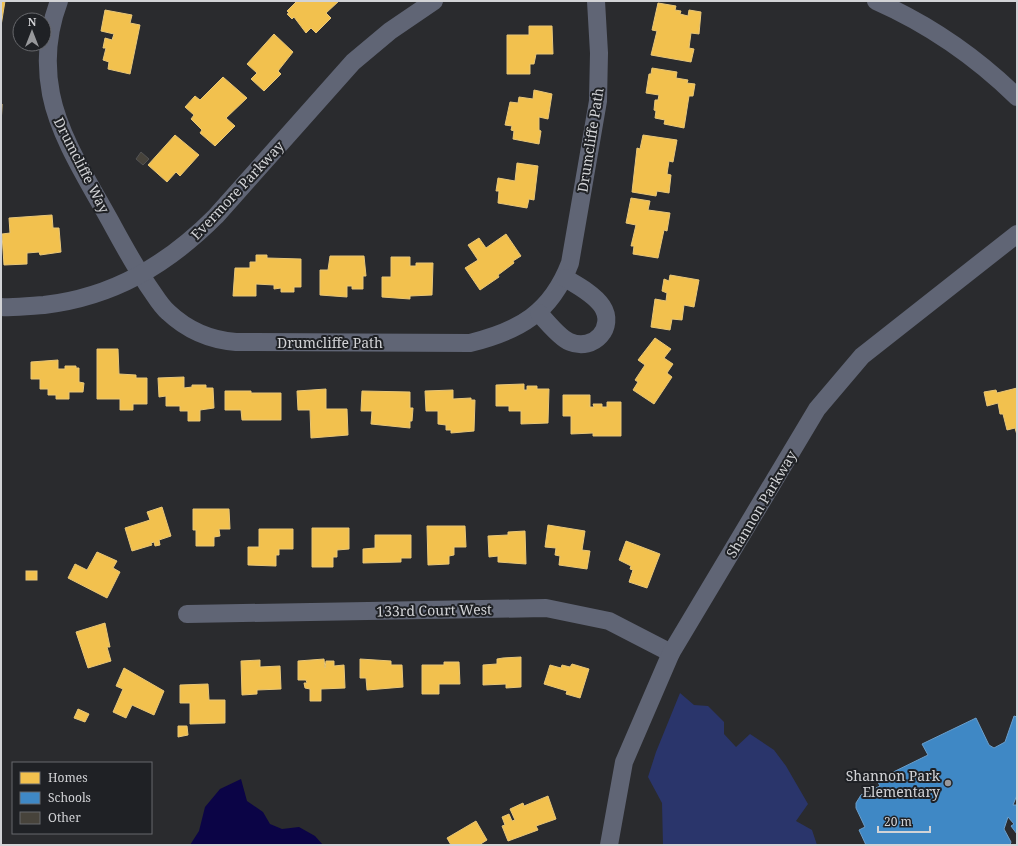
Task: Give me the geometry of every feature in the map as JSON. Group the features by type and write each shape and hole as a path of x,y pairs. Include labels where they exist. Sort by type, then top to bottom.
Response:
{"street":[{"name":"Drumcliffe Way","path":"59,1 50,36 47,65 51,93 57,117 71,148 140,275"},
{"name":"Evermore Parkway","path":"1,307 30,306 75,300 119,286 140,275 181,248 210,222 353,62 390,31 434,1"},
{"name":"Drumcliffe Path","path":"140,275 167,311 182,323 201,334 222,341 470,343 493,338 526,322 539,313 554,294 565,278 570,263 598,101 599,53 596,1"},
{"path":"876,1 926,26 961,50 1000,80 1017,97"},
{"name":"Shannon Parkway","path":"609,845 624,762 671,653 817,409 862,356 1017,234"},
{"path":"539,313 546,322 570,342 579,344 594,342 603,331 607,318 601,304 585,290 565,278"},
{"name":"133rd Court West","path":"187,614 546,608 609,621 671,653"}],"shaded area":[{"path":"680,693 694,705 708,706 724,722 724,734 736,747 750,734 774,750 786,766 808,804 796,821 812,830 817,845 663,845 662,803 648,777 656,752"},
{"path":"241,779 247,801 263,812 270,824 282,829 299,827 315,836 323,845 190,845 199,831 205,807 220,789"}],"building: Homes":[{"path":"1,1 5,1 1,26"},
{"path":"295,1 339,1 326,13 331,18 316,33 311,28 306,33 294,17 292,19 287,14 289,13 287,11 296,2"},
{"path":"658,3 676,6 675,10 681,11 680,14 688,16 689,10 701,12 699,34 691,33 689,48 694,49 691,62 651,55 657,31 652,30"},
{"path":"105,10 132,15 130,23 140,25 130,74 108,69 109,62 103,60 106,48 103,48 105,38 112,40 114,34 101,31"},
{"path":"529,26 552,26 553,54 536,54 534,64 530,64 530,74 507,74 507,35 529,35"},
{"path":"274,34 293,52 278,71 281,74 264,91 251,79 257,73 247,64"},
{"path":"652,68 677,72 676,78 688,80 687,83 695,84 693,96 689,96 684,128 664,124 665,120 655,118 655,100 658,100 659,95 646,93 649,74 651,74"},
{"path":"223,77 247,98 226,118 235,126 215,146 200,133 202,130 191,119 194,115 185,107 195,96 200,100"},
{"path":"534,90 552,94 548,119 539,117 539,130 541,131 539,144 513,139 514,131 511,130 512,126 505,125 510,102 518,103 519,97 533,99"},
{"path":"1,104 2,104 1,127"},
{"path":"175,135 199,155 180,176 176,172 167,182 148,165"},
{"path":"643,135 677,140 673,162 669,161 667,174 671,175 669,193 657,191 656,196 632,192 637,148 640,149"},
{"path":"517,163 538,166 534,200 529,199 527,208 498,203 499,191 496,191 498,178 515,181"},
{"path":"631,198 650,201 648,210 670,213 667,231 664,230 658,258 633,254 634,246 631,246 636,225 626,223"},
{"path":"52,215 53,228 59,228 61,252 40,255 39,252 27,253 27,264 4,265 2,234 10,233 9,218"},
{"path":"506,234 521,256 513,261 514,263 498,275 499,277 480,290 465,268 478,260 468,245 479,238 486,248"},
{"path":"256,255 267,255 267,258 301,259 301,287 294,287 294,292 281,292 281,288 274,289 274,285 256,284 256,296 233,296 235,268 250,268 250,262 256,262"},
{"path":"330,256 364,256 366,276 363,276 363,289 352,289 352,286 347,286 347,297 320,295 320,270 328,270"},
{"path":"391,257 410,257 410,266 416,266 416,263 433,263 432,295 410,296 410,299 382,297 382,277 391,277"},
{"path":"670,275 699,280 694,307 684,305 682,320 672,319 670,330 651,327 655,299 666,301 667,293 662,291 664,279 669,281"},
{"path":"655,338 671,349 664,358 673,364 667,373 672,377 654,404 633,390 638,382 635,380 645,365 638,360"},
{"path":"97,349 118,349 119,374 136,375 136,378 147,378 147,404 133,404 133,410 120,410 120,399 97,399"},
{"path":"58,360 58,369 65,369 65,366 76,366 76,368 79,368 79,382 84,383 83,392 69,392 69,399 56,399 56,395 48,395 48,389 40,389 40,379 31,379 31,362"},
{"path":"184,377 184,388 192,387 192,385 206,385 206,388 213,388 214,408 200,410 200,421 188,421 188,411 180,411 180,406 166,406 166,396 159,397 158,378"},
{"path":"524,384 524,390 527,390 527,386 537,386 537,389 549,389 548,423 521,424 521,411 509,411 509,406 496,406 496,385"},
{"path":"1017,388 1017,435 1015,428 1007,430 1003,414 1000,414 998,403 987,406 984,392 996,390 997,393"},
{"path":"326,389 326,409 347,409 348,435 311,438 310,410 298,410 297,391"},
{"path":"453,390 453,399 471,398 471,400 475,400 474,431 451,433 451,430 446,430 446,425 438,424 438,411 426,411 425,391"},
{"path":"225,391 281,393 281,420 242,420 241,410 225,410"},
{"path":"362,391 410,392 410,408 413,408 410,428 371,424 372,411 361,411"},
{"path":"563,395 590,395 590,407 594,407 593,404 602,404 602,407 607,407 607,402 621,402 621,436 593,436 593,433 571,434 571,416 563,416"},
{"path":"162,507 171,536 159,540 160,545 155,546 154,542 151,543 152,545 132,551 125,528 150,520 147,512"},
{"path":"193,509 229,509 230,529 219,529 220,536 214,537 214,546 196,546 196,530 193,530"},
{"path":"548,525 585,531 582,550 590,551 587,569 559,565 560,556 555,555 556,548 545,547"},
{"path":"427,526 465,526 466,547 454,547 454,555 449,556 449,564 428,565"},
{"path":"312,528 349,528 349,549 337,550 337,557 333,557 333,567 312,567"},
{"path":"259,529 293,529 293,549 279,549 279,555 276,555 276,566 248,565 248,547 259,547"},
{"path":"525,531 526,564 498,562 498,556 489,557 488,536 508,535 508,532"},
{"path":"375,535 411,535 411,558 401,558 401,562 363,563 363,549 375,548"},
{"path":"626,541 660,554 647,588 629,582 633,570 630,569 631,566 619,560"},
{"path":"97,552 117,561 113,568 120,572 107,598 68,578 75,564 87,570"},
{"path":"26,571 37,571 37,580 26,580"},
{"path":"105,623 110,647 107,647 111,661 88,668 76,632"},
{"path":"521,657 521,687 506,688 506,684 483,685 483,665 497,664 497,659"},
{"path":"324,659 325,668 326,661 334,661 334,666 344,665 345,688 321,689 321,701 310,701 310,689 305,688 304,683 307,683 306,680 298,680 298,661"},
{"path":"360,659 391,661 391,665 402,665 403,687 367,690 366,678 360,678"},
{"path":"260,660 260,667 280,666 281,689 257,690 257,694 242,695 241,661"},
{"path":"444,662 459,662 460,684 439,684 439,694 422,694 422,665 444,665"},
{"path":"572,664 589,669 580,698 566,694 567,691 544,684 550,665 561,668 562,665 570,667"},
{"path":"124,668 164,691 154,715 132,705 126,718 113,712 123,689 116,686"},
{"path":"208,684 209,700 225,700 225,723 190,724 190,703 180,703 180,685"},
{"path":"78,709 89,714 85,722 74,718"},
{"path":"178,726 187,726 188,735 178,737"},
{"path":"548,796 556,819 536,826 538,830 508,841 502,826 505,825 502,817 509,814 512,821 515,820 510,809 523,803 524,806"},
{"path":"476,821 487,840 479,845 451,845 447,838"}],"building: Schools":[{"name":"Shannon Park Elementary","path":"1014,716 1017,717 1017,795 1013,805 1017,805 1017,834 1011,826 1014,824 1008,817 1004,829 1011,842 1010,845 866,845 859,830 865,827 856,808 856,803 861,795 880,786 877,780 928,755 922,744 976,718 989,745 994,748 1005,742"}],"building: Other":[{"path":"141,152 149,159 143,165 136,159"}],"place":[{"name":"Shannon Park Elementary","path":"948,783"}]}
